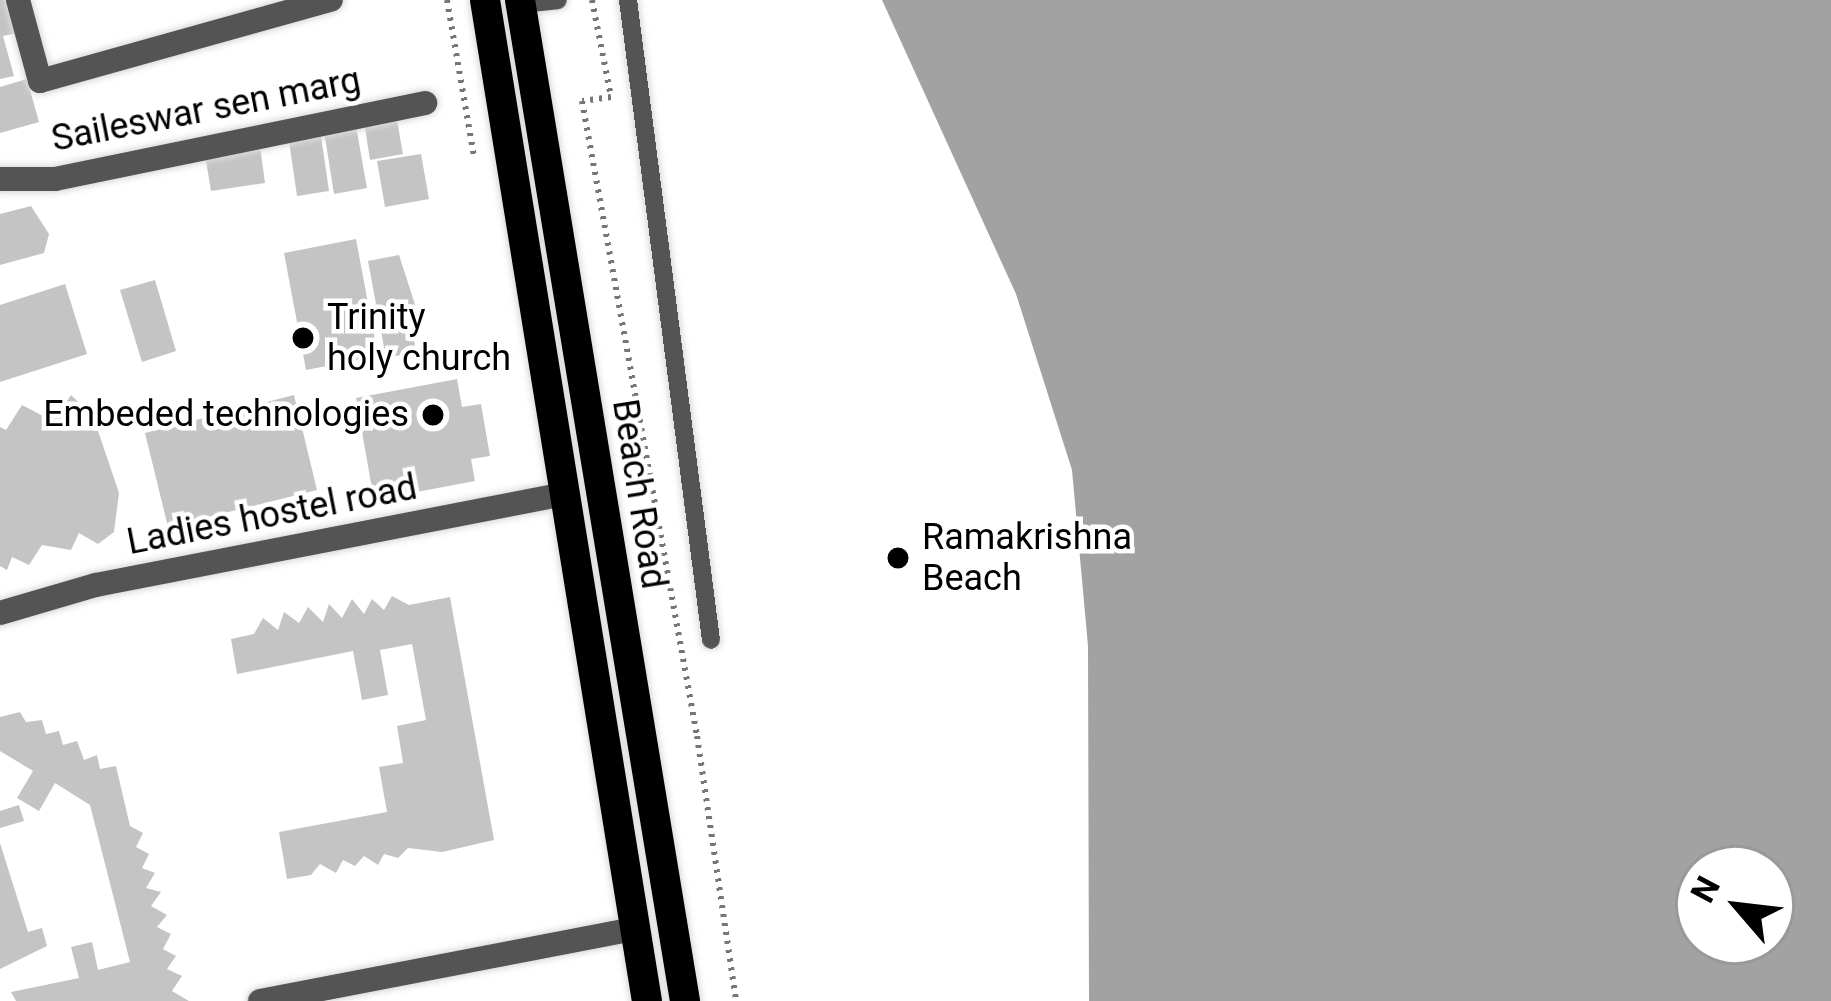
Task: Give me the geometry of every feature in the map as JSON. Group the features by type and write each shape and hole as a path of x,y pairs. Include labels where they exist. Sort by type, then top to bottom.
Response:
{"main road":[{"path":"485,0 560,495 647,1001"},
{"name":"Beach Road","path":"521,2 685,1001"}],"street":[{"path":"17,0 40,81 331,0"},
{"name":"Saileswar sen marg","path":"0,179 55,179 425,103"},
{"name":"Ladies hostel road","path":"0,614 96,585 560,495"},
{"path":"260,1001 635,929"}],"lane":[{"path":"521,2 558,0"},
{"path":"628,0 711,640"}],"path":[{"path":"592,0 610,97 582,101 697,736 736,1001"}],"shaded area":[{"path":"882,0 1831,0 1831,1001 1089,1001 1088,646 1072,470 1016,294"}],"building":[{"path":"0,0 9,0 17,33 3,36 14,76 0,79"},
{"path":"27,79 39,122 0,133 0,87"},
{"path":"396,115 403,154 370,160 364,121"},
{"path":"356,126 367,188 334,194 324,131"},
{"path":"320,129 329,191 297,196 288,134"},
{"path":"260,146 265,183 211,191 205,155"},
{"path":"421,154 429,199 385,207 377,161"},
{"path":"31,206 49,234 44,253 0,265 0,214"},
{"path":"356,239 378,356 306,370 284,253"},
{"path":"399,255 420,320 411,321 416,352 386,358 368,261"},
{"path":"155,280 176,351 142,362 120,290"},
{"path":"65,284 87,354 0,382 0,305"},
{"path":"457,379 462,407 481,404 490,456 471,459 475,481 374,500 356,398"},
{"path":"71,395 93,416 119,493 114,532 98,544 79,533 71,550 42,545 29,565 12,557 7,570 0,566 0,427 6,430 22,405 43,416 47,403 60,412"},
{"path":"294,395 317,490 168,527 145,433"},
{"path":"392,596 409,605 450,597 494,840 442,852 408,848 398,858 384,854 378,865 364,856 355,866 343,860 336,873 320,864 311,875 287,879 279,832 387,812 379,767 403,763 397,726 426,720 412,644 380,650 388,695 362,700 353,651 237,674 231,639 254,634 263,618 278,630 284,612 299,623 308,607 323,622 329,604 342,618 352,599 364,614 372,599 384,610"},
{"path":"20,712 26,722 42,720 46,734 59,731 63,745 77,741 84,760 97,755 100,769 116,766 130,826 143,833 136,847 149,854 142,868 155,873 146,888 161,892 151,906 167,915 157,927 171,934 163,949 176,956 167,969 182,976 172,991 189,1001 16,1001 11,992 79,978 71,947 92,942 98,970 130,962 90,805 55,783 39,811 17,798 33,771 0,751 0,717"},
{"path":"19,805 24,821 0,828 0,811"},
{"path":"0,843 28,932 42,928 47,946 0,969"}],"place":[{"name":"Trinity holy church","path":"303,338"},
{"name":"Embeded technologies","path":"433,415"},
{"name":"Ramakrishna Beach","path":"898,558"}]}
